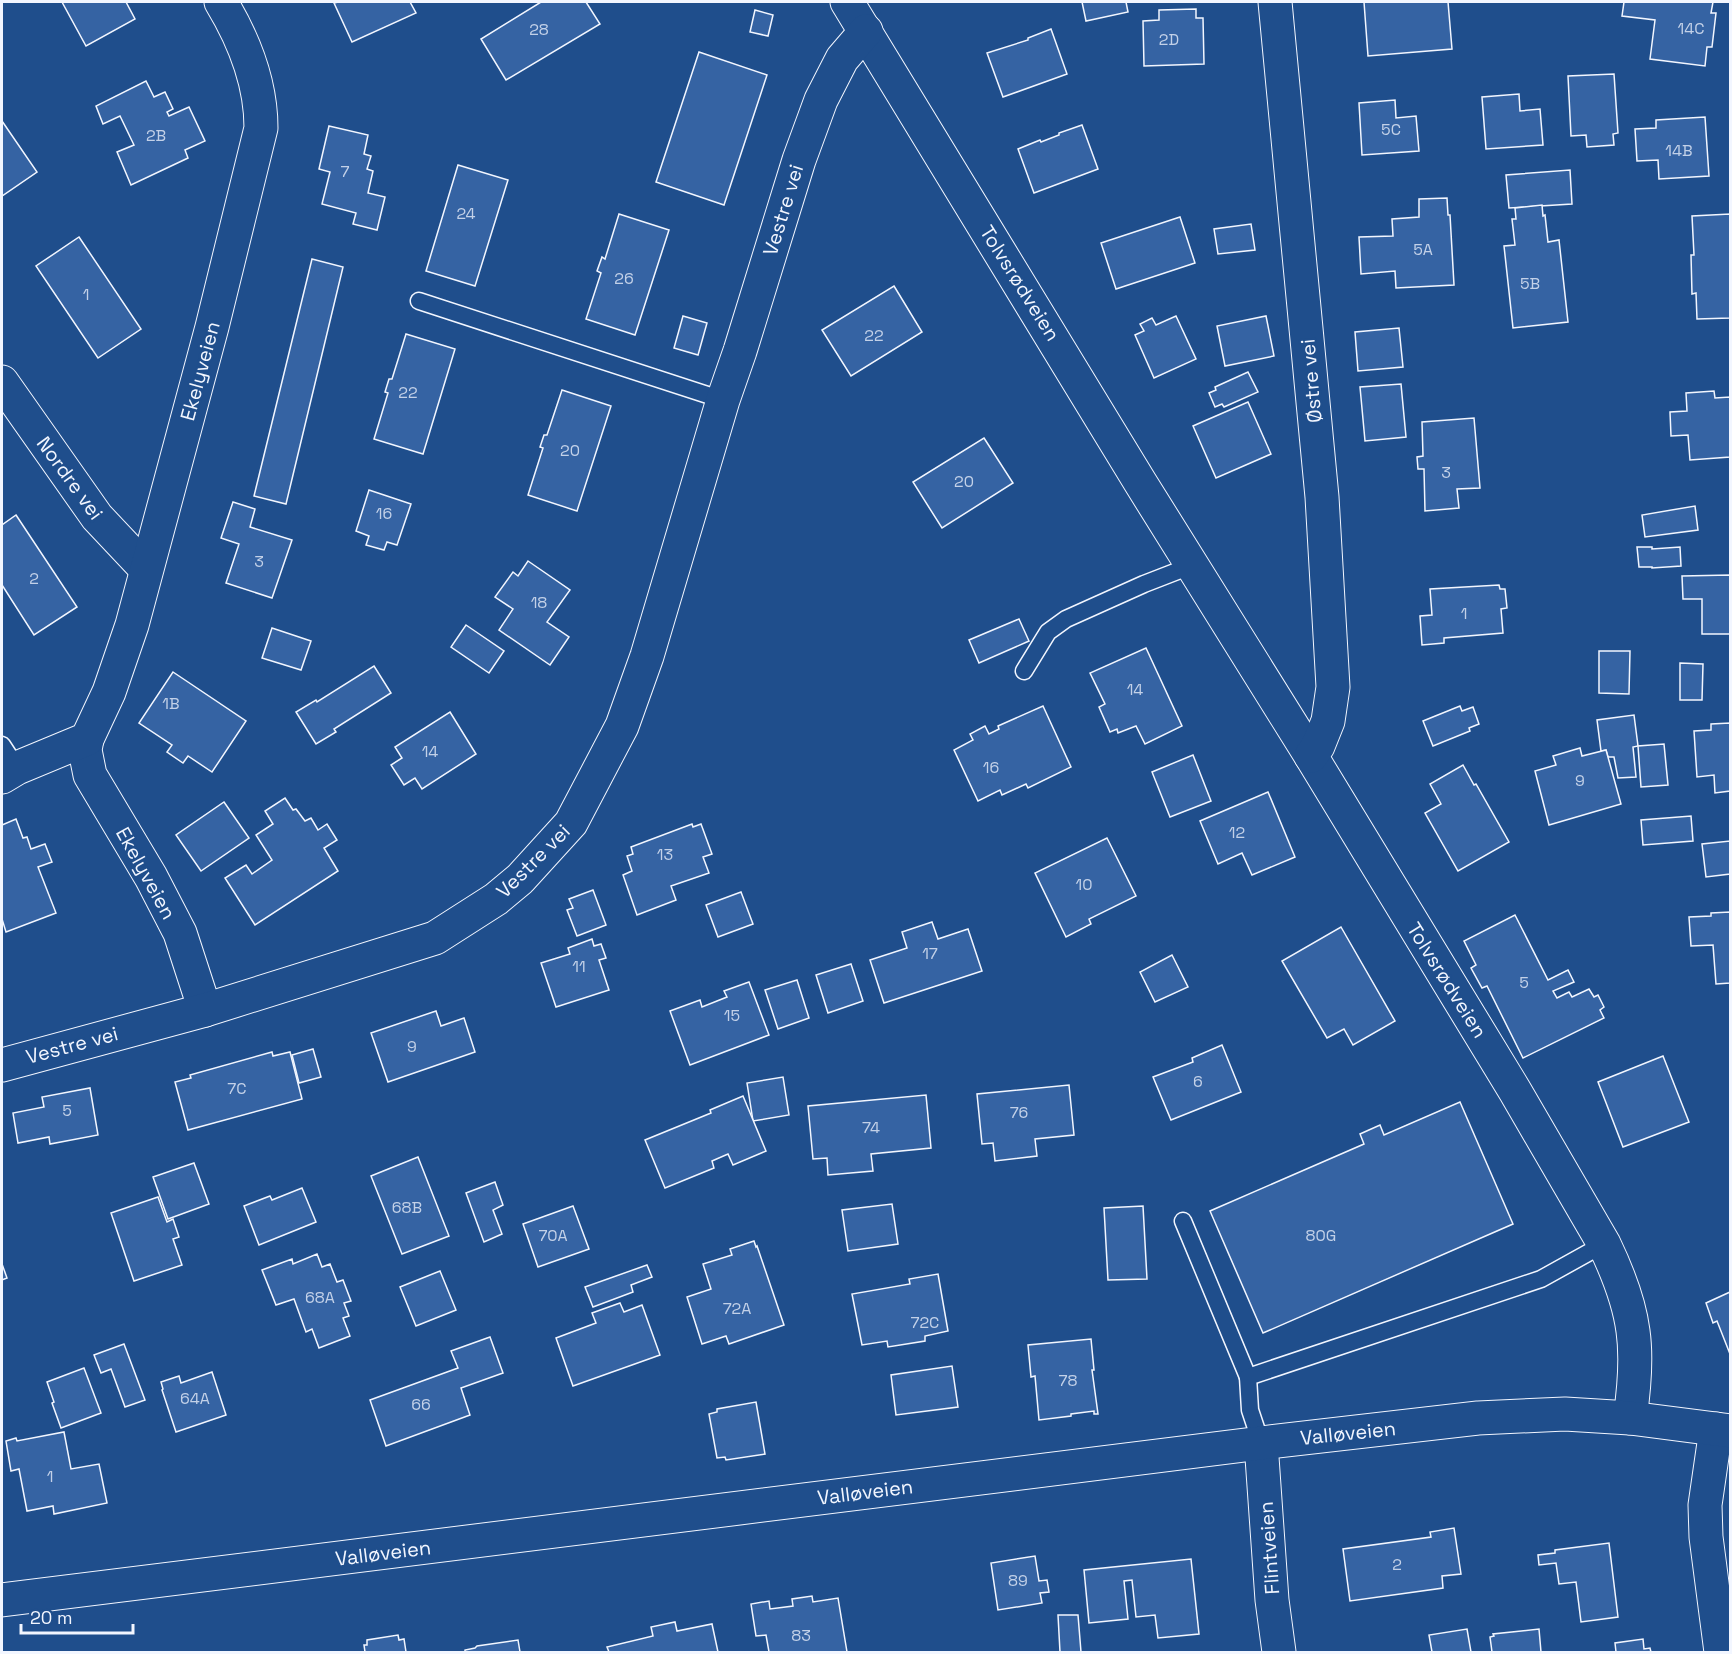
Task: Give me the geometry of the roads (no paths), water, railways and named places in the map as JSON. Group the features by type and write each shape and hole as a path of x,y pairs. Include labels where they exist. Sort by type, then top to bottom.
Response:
{"street":[{"name":"Ekelyveien","path":"205,1010 180,933 151,877 90,775 85,750 87,739 109,692 132,624 212,327 261,128 261,105 253,68 221,2"},
{"name":"Tolvsrødveien","path":"847,2 1140,482 1311,756 1515,1091 1604,1244 1627,1300 1633,1332 1634,1372 1630,1418"},
{"name":"Østre vei","path":"1275,2 1322,497 1333,687 1328,721 1318,746 1311,756"},
{"name":"Vestre vei","path":"2,1065 205,1010 435,938 496,899 512,886 571,823 622,726 647,656 723,400 799,160 821,100 842,59 866,31"},
{"name":"Nordre vei","path":"2,382 97,517 146,569"},
{"path":"7,763 87,739"},
{"name":"Valløveien","path":"2,1600 1478,1418 1565,1414 1630,1418 1723,1430"},
{"path":"1721,1653 1706,1537 1705,1505 1723,1430"},
{"name":"Flintveien","path":"1261,1443 1272,1600 1279,1653"}],"lane":[{"path":"418,301 723,400"},
{"path":"1024,671 1048,632 1066,619 1193,565"},
{"path":"1183,1221 1248,1377 1250,1410 1261,1443"},
{"path":"1248,1377 1541,1279 1604,1244"}]}
